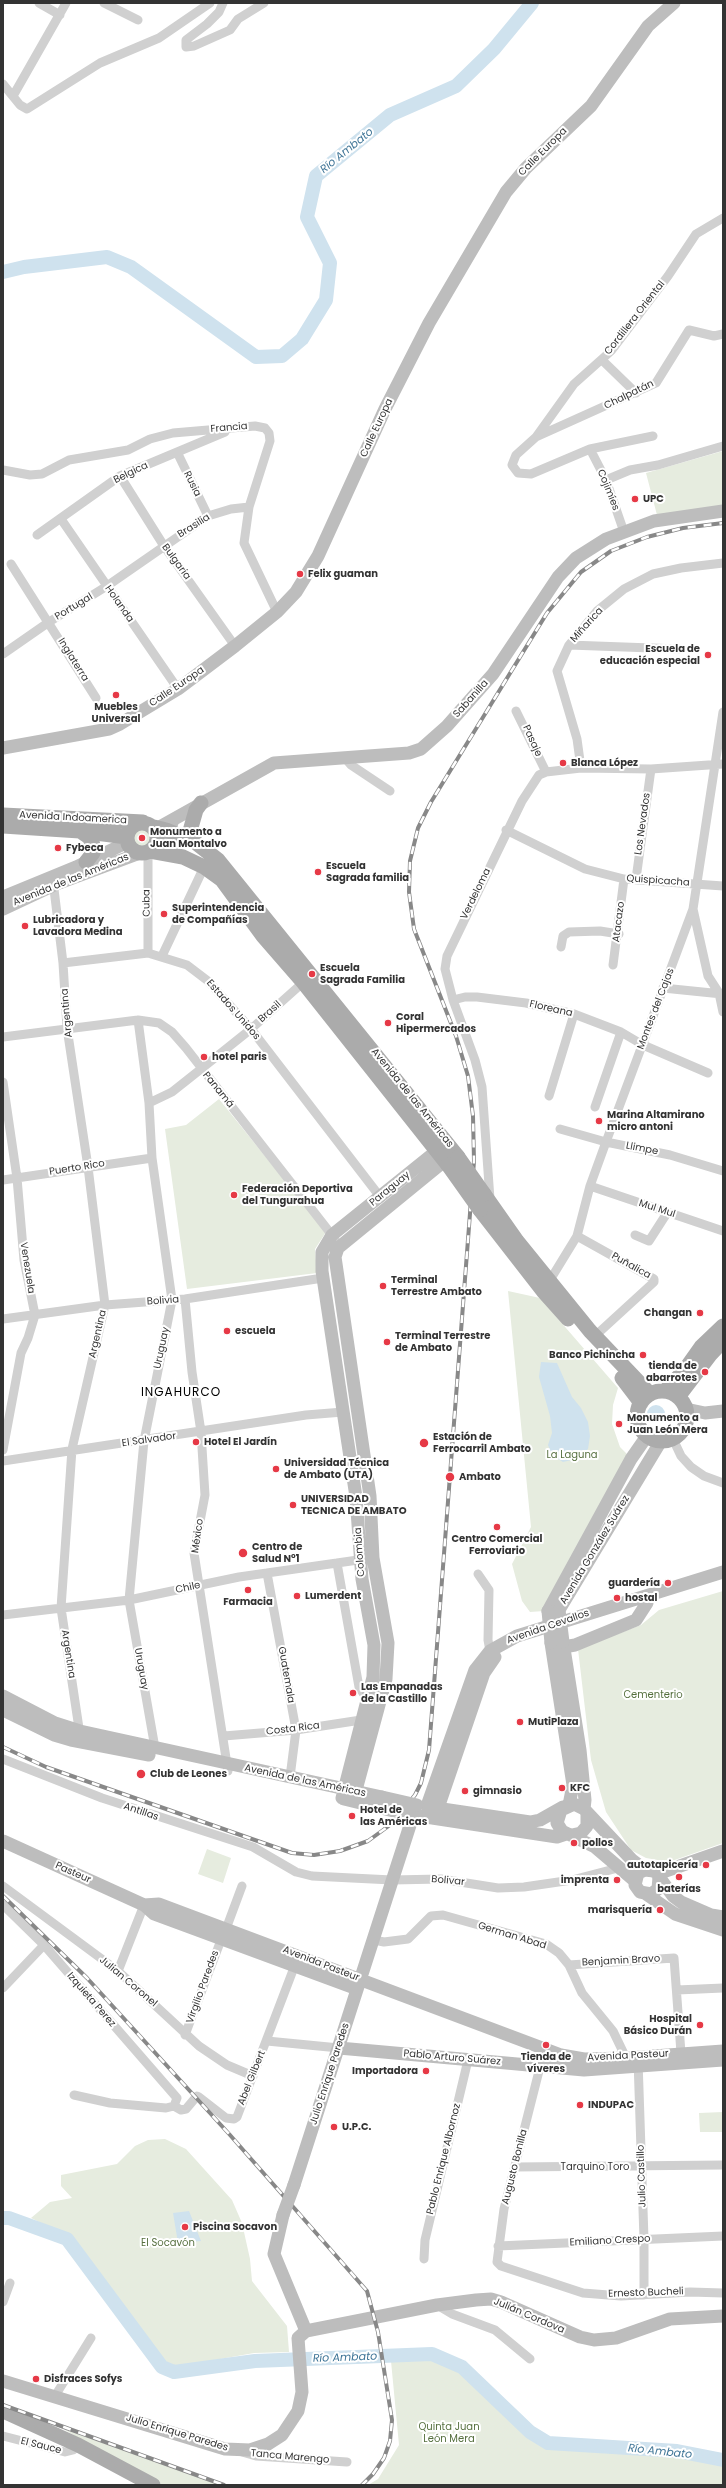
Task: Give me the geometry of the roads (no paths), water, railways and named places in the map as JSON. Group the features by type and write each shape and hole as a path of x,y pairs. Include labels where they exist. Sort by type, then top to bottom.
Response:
{"main road":[{"name":"Calle Europa","path":"3,748 109,729 178,689 277,612 296,592 318,556 409,360 506,192 526,168 591,106 648,26 674,3"},
{"name":"Sabanilla","path":"155,836 201,803 274,763 410,753 421,749 447,726 493,674 558,577 576,558 606,539 663,519 723,511"},
{"path":"195,842 190,831 196,810 201,803"},
{"name":"Avenida Indoamerica","path":"3,815 155,836"},
{"path":"86,862 127,840 134,825 155,836 135,851 127,840"},
{"name":"Avenida Indoamerica","path":"3,826 80,831 127,840"},
{"path":"80,831 89,837 93,845 93,853 86,862"},
{"name":"Avenida de las Américas","path":"155,836 183,857 204,867 222,880 263,936 308,978"},
{"name":"Avenida de las Américas","path":"3,896 53,881 155,836 195,842 223,865 308,978 485,1202 546,1287 620,1376 646,1399"},
{"name":"Avenida de las Américas","path":"3,909 86,862"},
{"name":"Paraguay","path":"332,1235 381,1198 448,1155"},
{"name":"Paraguay","path":"340,1246 448,1155"},
{"name":"Colombia","path":"332,1235 322,1252 323,1278 356,1497 360,1561 374,1645 373,1677 361,1720 349,1795"},
{"name":"Colombia","path":"340,1246 335,1261 370,1496 373,1558 388,1643 386,1679 349,1795"},
{"name":"Avenida de las Américas","path":"546,1287 595,1336 646,1399"},
{"path":"723,1326 701,1347 684,1372 679,1404 684,1429 660,1439 639,1425 637,1417 646,1399 679,1404 705,1413 723,1411"},
{"path":"679,1404 710,1355 723,1341"},
{"name":"Avenida González Suárez","path":"572,1740 573,1785 567,1806 558,1814 557,1823 569,1835 584,1830 588,1822 585,1811 585,1800 572,1740 558,1645 557,1604 631,1459 660,1439"},
{"name":"Avenida Cevallos","path":"420,1810 450,1757 467,1706 475,1670 490,1651 517,1636 723,1572"},
{"name":"Avenida Cevallos","path":"467,1706 489,1664 506,1648 536,1636 723,1580"},
{"path":"558,1645 575,1645 636,1620 647,1603"},
{"name":"Avenida de las Américas","path":"3,1696 81,1736 228,1768 290,1777 349,1795"},
{"name":"Avenida de las Américas","path":"3,1710 54,1734 81,1736 155,1748 288,1784 557,1837 569,1835"},
{"path":"567,1806 574,1804 585,1811 632,1860 654,1874 672,1896 680,1902 711,1915 723,1917"},
{"name":"Avenida de las Américas","path":"420,1810 530,1822 540,1820 567,1806"},
{"name":"Julio Enrique Paredes","path":"3,2381 233,2450 257,2448 282,2435 298,2411 302,2392 297,2346 298,2338 306,2331 274,2254 283,2214 339,2048 392,1880 420,1810"},
{"path":"569,1835 595,1847 635,1881"},
{"name":"Pasteur","path":"3,1841 144,1905"},
{"path":"723,1851 654,1874 638,1874 635,1881 637,1889 675,1914 723,1930"},
{"path":"646,1894 658,1890 654,1874"},
{"name":"Avenida Pasteur","path":"144,1905 159,1904 295,1965 359,1984"},
{"name":"Avenida Pasteur","path":"224,1934 359,1984 561,2055 584,2058 634,2060 723,2060"},
{"name":"Pablo Arturo Suárez","path":"339,2048 584,2070 634,2060"},
{"name":"Avenida Pasteur","path":"634,2060 681,2053 723,2051"},
{"name":"Julián Cordova","path":"306,2331 437,2305 491,2299 580,2337 594,2340 616,2338 670,2319 723,2316"},
{"path":"3,2411 153,2485"},
{"path":"3,2418 76,2447 132,2485"}],"street":[{"path":"39,3 60,15"},
{"path":"13,96 66,3"},
{"path":"104,3 138,20"},
{"path":"3,84 20,105 27,109 100,63 159,38 210,3"},
{"path":"223,3 219,12 207,24 186,40 186,47 194,46 230,30 238,19 264,3"},
{"name":"Cordillera Oriental","path":"590,449 531,474 518,473 512,465 516,455 536,437 574,384 602,360 668,276 696,234 723,218"},
{"name":"Chalpatán","path":"536,437 656,384 689,330 714,336 723,334"},
{"path":"602,360 636,393"},
{"name":"Francia","path":"3,470 30,475 42,474 69,460 128,450 150,439 173,433 254,426 265,428 270,437 249,507 244,543 277,612"},
{"name":"Belgica","path":"37,535 120,476 236,428"},
{"path":"590,449 653,436"},
{"path":"606,480 630,470 658,465 723,446"},
{"name":"Cojimíes","path":"590,449 606,480 624,532"},
{"name":"Rusia","path":"177,452 208,516"},
{"name":"Bulgaria","path":"120,476 164,546 235,646"},
{"name":"Brasilia","path":"164,546 208,516 231,508 249,507"},
{"name":"Holanda","path":"61,519 178,689"},
{"name":"Portugal","path":"3,654 49,622 107,586 164,546"},
{"name":"Miñarica","path":"581,768 577,739 557,671 569,645 597,611 624,589 653,574 681,568 723,563"},
{"name":"Inglaterra","path":"11,564 96,698"},
{"path":"569,645 679,649"},
{"name":"Pasaje","path":"516,711 546,772"},
{"name":"Montes del Cajas","path":"546,1287 577,1236 590,1186 693,909 719,764 723,712"},
{"path":"344,758 351,765 390,791"},
{"path":"546,772 581,768 651,769 719,764"},
{"name":"Los Nevados","path":"636,879 651,769"},
{"name":"Verdeloma","path":"485,1202 482,1087 475,1060 453,1000 445,969 447,956 506,830 522,801 539,776 546,772"},
{"name":"Quispicacha","path":"506,830 585,869 624,879 723,886"},
{"name":"Cuba","path":"148,953 155,836"},
{"path":"162,956 204,867"},
{"name":"Atacazo","path":"613,965 619,934 624,879"},
{"name":"Argentina","path":"53,881 63,963 67,1028 88,1167 105,1306 72,1449 61,1608 81,1736"},
{"path":"693,909 708,976 721,993 723,1012"},
{"path":"561,947 563,936 569,932 600,931 619,934"},
{"name":"Estados Unidos","path":"63,963 148,953 162,956 187,965 208,980 251,1030 381,1198"},
{"name":"Brasil","path":"149,1104 172,1092 251,1030 308,978"},
{"path":"663,988 721,993"},
{"name":"Floreana","path":"453,1000 465,997 478,997 526,1003 574,1014 621,1032 643,1045 708,1073"},
{"path":"548,1096 574,1014"},
{"name":"Panamá","path":"3,1037 138,1020 159,1023 172,1032 340,1246"},
{"name":"Uruguay","path":"138,1020 149,1104 152,1158 172,1300 144,1441 129,1600 155,1748"},
{"path":"595,1107 621,1032"},
{"name":"Venezuela","path":"3,1082 17,1178 24,1260 35,1315 28,1338 21,1353 3,1450"},
{"name":"Llimpe","path":"560,1129 606,1142 670,1155 723,1171"},
{"name":"Puerto Rico","path":"3,1180 152,1158"},
{"name":"Mul Mul","path":"590,1186 723,1231"},
{"path":"635,1235 649,1241 667,1212"},
{"name":"Puñalica","path":"577,1236 654,1279 654,1282 595,1336"},
{"name":"Bolivia","path":"3,1319 105,1306 185,1299 323,1278"},
{"name":"México","path":"185,1299 192,1372 201,1432 205,1495 194,1553 198,1586 224,1736 228,1768"},
{"name":"El Salvador","path":"3,1461 72,1449 144,1441 306,1415 343,1412"},
{"path":"660,1439 704,1476 723,1483"},
{"name":"Chile","path":"3,1615 129,1600 267,1573 373,1558"},
{"path":"337,1563 358,1687 367,1699"},
{"name":"Guatemala","path":"267,1573 296,1730 290,1777"},
{"path":"478,1574 489,1590 488,1640 490,1651"},
{"name":"Costa Rica","path":"224,1736 296,1730 361,1720"},
{"name":"Antillas","path":"3,1759 102,1798 253,1847 280,1862"},
{"name":"Bolivar","path":"280,1862 296,1872 312,1876 392,1880 441,1879 498,1888 524,1887 572,1880 618,1868"},
{"name":"Julian Coronel","path":"3,1886 118,1971 145,1994 185,2035 227,2065 253,2076"},
{"name":"Virgilio Paredes","path":"185,2035 242,1886"},
{"name":"Izquieta Perez","path":"3,1905 44,1945 175,2102"},
{"path":"118,1971 144,1905"},
{"name":"German Abad","path":"374,1940 384,1942 408,1939 431,1916 443,1915 546,1944 559,1953 568,1965 582,1993 634,2060"},
{"path":"3,1988 44,1945"},
{"name":"Benjamin Bravo","path":"568,1965 674,1958 677,1990"},
{"name":"Abel Gilbert","path":"175,2102 181,2110 186,2109 197,2096 226,2118 234,2119 267,2041 295,1965"},
{"path":"681,2053 677,1990 723,1988"},
{"name":"Pablo Arturo Suárez","path":"267,2041 339,2048"},
{"name":"Pablo Enrique Albornoz","path":"424,2259 424,2240 468,2060"},
{"name":"Julio Castillo","path":"634,2060 642,2167 644,2296"},
{"name":"Augusto Bonilla","path":"501,2266 497,2262 498,2246 515,2167 540,2067"},
{"path":"74,2095 110,2103 166,2108 175,2102"},
{"name":"Tarquino Toro","path":"515,2167 642,2167 723,2164"},
{"name":"Emiliano Crespo","path":"498,2246 723,2236"},
{"name":"Ernesto Bucheli","path":"501,2266 583,2293 644,2296 690,2292 723,2293"},
{"path":"3,2302 10,2283"},
{"path":"437,2305 452,2314 495,2330 530,2359"},
{"path":"55,2396 91,2338"},
{"name":"El Sauce","path":"3,2436 55,2450 76,2447"},
{"name":"Tanca Marengo","path":"233,2450 256,2456 347,2462"}],"water":[{"path":"541,1362 557,1363 572,1397 581,1408 588,1422 590,1436 588,1449 576,1459 563,1462 552,1455 548,1445 552,1433 550,1416 539,1377"},
{"path":"652,1405 660,1405 665,1410 663,1421 660,1423 652,1423 647,1418 647,1410"},
{"name":"Piscina Socavon","path":"189,2211 201,2241 178,2243 173,2213"}],"waterway":[{"name":"Río Ambato","path":"3,272 24,267 107,257 131,267 256,357 282,356 302,339 326,300 330,263 307,217 316,176 390,115 456,86 494,49 532,3"},
{"name":"Río Ambato","path":"3,2218 9,2218 67,2239 162,2367 174,2372 255,2361 432,2354 462,2367 530,2432 548,2443 677,2451 723,2460"}],"railway":[{"path":"3,1747 46,1767 292,1853 314,1855 340,1851 368,1841 390,1825 415,1795 421,1783 429,1750 474,1161 473,1116 468,1076 456,1036 414,929 409,892 410,861 418,828 431,802 547,613 581,572 611,551 647,537 683,528 723,523"},
{"path":"3,1896 87,1978 230,2135 367,2291 378,2332 392,2420 390,2441 384,2458 373,2474 362,2485"},
{"path":"3,2405 224,2485"}],"place":[{"name":"UPC","path":"635,499"},
{"name":"Felix guaman","path":"300,574"},
{"name":"Escuela de educación especial","path":"708,655"},
{"name":"Muebles Universal","path":"116,695"},
{"name":"Blanca López","path":"563,763"},
{"name":"Monumento a Juan Montalvo","path":"142,838"},
{"name":"Fybeca","path":"58,848"},
{"name":"Escuela Sagrada familia","path":"318,872"},
{"name":"Superintendencia de Compañías","path":"164,914"},
{"name":"Lubricadora y Lavadora Medina","path":"25,926"},
{"name":"Escuela Sagrada Familia","path":"312,974"},
{"name":"Coral Hipermercados","path":"388,1023"},
{"name":"hotel paris","path":"204,1057"},
{"name":"Marina Altamirano micro antoni","path":"599,1121"},
{"name":"Federación Deportiva del Tungurahua","path":"234,1195"},
{"name":"Terminal Terrestre Ambato","path":"383,1286"},
{"name":"Changan","path":"700,1313"},
{"name":"escuela","path":"227,1331"},
{"name":"Terminal Terrestre de Ambato","path":"387,1342"},
{"name":"Banco Pichincha","path":"643,1355"},
{"name":"tienda de abarrotes","path":"705,1372"},
{"name":"Monumento a Juan León Mera","path":"619,1424"},
{"name":"Hotel El Jardín","path":"196,1442"},
{"name":"Estación de Ferrocarril Ambato","path":"424,1443"},
{"name":"Universidad Técnica de Ambato (UTA)","path":"276,1469"},
{"name":"Ambato","path":"450,1477"},
{"name":"UNIVERSIDAD TECNICA DE AMBATO","path":"293,1505"},
{"name":"Centro Comercial Ferroviario","path":"497,1527"},
{"name":"Centro de Salud N°1","path":"243,1553"},
{"name":"guardería","path":"668,1583"},
{"name":"Farmacia","path":"248,1590"},
{"name":"Lumerdent","path":"297,1596"},
{"name":"hostal","path":"617,1598"},
{"name":"Las Empanadas de la Castillo","path":"353,1693"},
{"name":"MutiPlaza","path":"520,1722"},
{"name":"Club de Leones","path":"141,1774"},
{"name":"KFC","path":"562,1788"},
{"name":"gimnasio","path":"465,1791"},
{"name":"Hotel de las Américas","path":"352,1816"},
{"name":"pollos","path":"574,1843"},
{"name":"autotapicería","path":"706,1865"},
{"name":"baterías","path":"679,1877"},
{"name":"imprenta","path":"617,1880"},
{"name":"marisquería","path":"660,1910"},
{"name":"Hospital Básico Durán","path":"700,2025"},
{"name":"Tienda de víveres","path":"546,2045"},
{"name":"Importadora","path":"426,2071"},
{"name":"INDUPAC","path":"580,2105"},
{"name":"U.P.C.","path":"334,2127"},
{"name":"Piscina Socavon","path":"185,2227"},
{"name":"Disfraces Sofys","path":"36,2379"}],"district":[{"name":"INGAHURCO","path":"181,1393"}],"park label":[{"name":"La Laguna","path":"572,1455"},
{"name":"Cementerio","path":"653,1695"},
{"name":"El Socavón","path":"168,2243"},
{"name":"Quinta Juan León Mera","path":"449,2432"}]}
